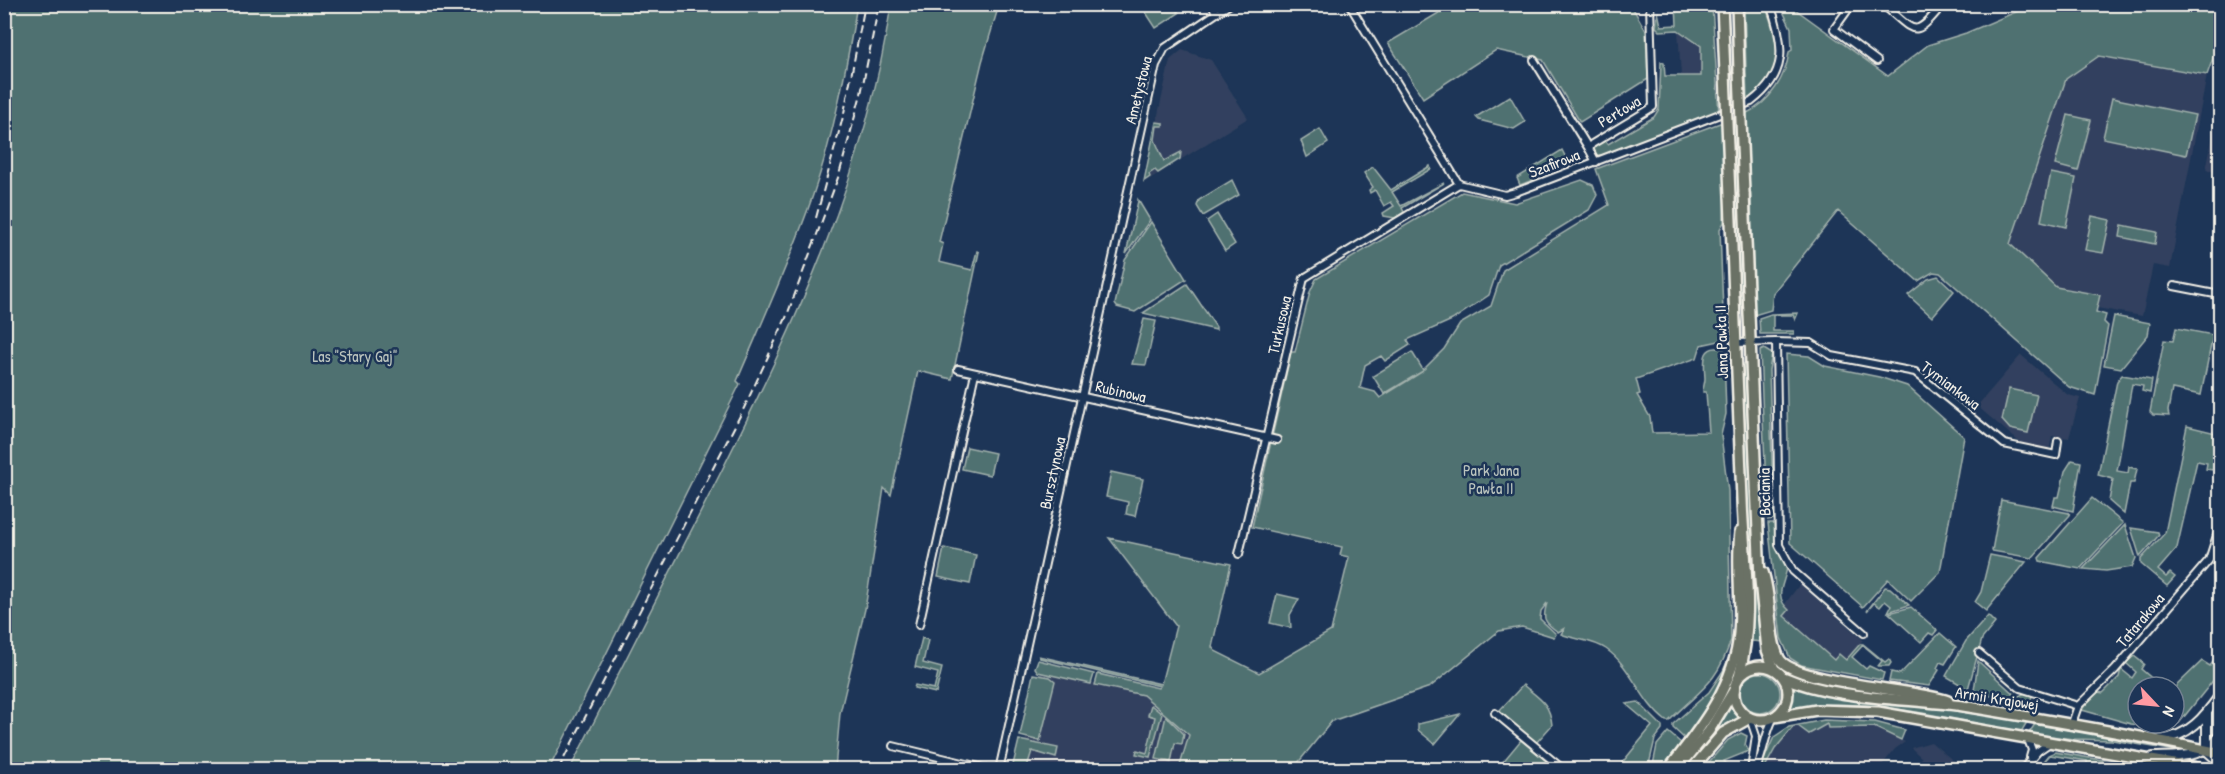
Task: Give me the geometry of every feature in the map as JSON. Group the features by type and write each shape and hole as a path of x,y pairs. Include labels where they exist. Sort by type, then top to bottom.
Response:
{"main road":[{"name":"Jana Pawła II","path":"1722,4 1742,509 1748,571 1749,627 1739,676"},
{"name":"Jana Pawła II","path":"1737,4 1758,558 1767,650 1774,669"},
{"path":"1668,770 1715,705 1732,664 1739,635 1738,546 1742,509"},
{"path":"1758,558 1768,586 1778,655 1785,667 1817,677 1938,697 1962,706"},
{"path":"1677,770 1709,731 1734,690 1739,676 1755,666 1774,669 1783,677 1788,699 1783,709 1774,717 1764,720 1750,718 1737,707 1734,690"},
{"name":"Armii Krajowej","path":"1783,677 1852,693 1962,706 2148,738 2220,753"},
{"name":"Armii Krajowej","path":"1774,717 1817,710 1860,710 2208,770"},
{"path":"1691,770 1723,733 1750,718"}],"street":[{"path":"1212,4 1216,13"},
{"name":"Ametystowa","path":"1130,182 1160,56 1181,35 1230,4"},
{"path":"1349,4 1459,184"},
{"name":"Perłowa","path":"1596,162 1589,149 1602,137 1653,107 1650,4"},
{"name":"Szafirowa","path":"1459,184 1505,195 1739,109 1759,96 1776,74 1781,55 1779,33 1770,4"},
{"path":"1852,4 1834,29 1877,61"},
{"path":"1882,4 1911,28 1919,29 1925,27 1943,4"},
{"path":"1534,60 1589,149"},
{"name":"Bursztynowa","path":"999,770 1130,182"},
{"name":"Turkusowa","path":"1239,554 1304,278 1459,184"},
{"path":"2174,286 2220,295"},
{"path":"1736,344 1776,342"},
{"name":"Tymiankowa","path":"1776,342 1811,343 1832,356 1915,372 2004,444 2056,455 2058,441"},
{"name":"Bociania","path":"1776,342 1779,545 1793,571 1864,633"},
{"name":"Rubinowa","path":"958,369 1277,440"},
{"path":"919,625 975,373"},
{"name":"Tatarakowa","path":"2071,726 2078,706 2115,670 2205,565 2218,545 2220,526"},
{"path":"1979,653 2020,688 2078,706"},
{"path":"2148,738 2168,738 2186,732 2207,714 2220,695"},
{"path":"1495,713 1564,770"},
{"path":"2207,714 2207,751 2216,759 2220,770"},
{"path":"1754,770 1765,749 1768,727 1774,717"},
{"path":"1750,718 1756,736 1754,770"},
{"path":"2207,751 2220,735"},
{"path":"2026,737 2032,750 2027,763"},
{"path":"2022,770 2052,742"},
{"path":"893,746 993,770"},
{"name":"Armii Krajowej","path":"2148,758 2188,756 2207,751"}],"shaded area":[{"path":"1678,30 1701,46 1701,76 1681,75"},
{"path":"1182,50 1211,60 1248,118 1143,183 1170,60"},
{"path":"2098,56 2207,75 2170,268 2153,265 2142,316 2097,308 2100,295 2056,287 2010,245 2066,79"},
{"path":"2220,100 2220,172 2206,170"},
{"path":"2021,355 2068,395 2080,398 2069,438 2052,436 2049,451 2024,446 1977,406"},
{"path":"1800,584 1863,640 1846,660 1834,660 1784,615 1788,610 1784,605"},
{"path":"1041,671 1154,696 1205,741 1199,769 1019,769"},
{"path":"1827,723 1828,728 1874,727 1905,742 1895,749 1879,769 1764,770 1775,749 1794,726"},
{"path":"1931,742 1963,769 1912,769 1922,758 1911,748"}],"green space":[{"name":"Las \"Stary Gaj\"","path":"5,4 857,5 839,101 813,195 796,242 737,381 740,384 549,769 5,769"},
{"path":"891,5 999,5 982,62 939,242 943,244 939,262 972,270 977,251 979,252 952,379 918,371 891,495 884,488 865,609 840,713 835,769 570,769 720,474 801,304 846,188 864,129 880,68"},
{"path":"1141,5 1174,5 1179,13 1156,28"},
{"path":"1452,5 1631,5 1646,31 1648,79 1580,122 1543,60 1496,50 1423,98 1388,43"},
{"path":"1676,5 1712,5 1719,114 1607,155 1597,155 1594,151 1595,147 1605,140 1608,144 1654,117 1659,109 1661,62 1664,63 1665,76 1701,76 1701,46 1678,30 1660,31 1656,27 1658,12 1661,26 1677,25"},
{"path":"1744,5 1765,5 1776,45 1774,70 1769,81 1760,92 1747,101"},
{"name":"Park Jana Pawła II","path":"1780,5 1796,5 1795,9 1888,76 1928,45 1966,33 2032,5 2220,5 2220,39 2207,75 2099,56 2066,79 2010,244 2056,287 2100,295 2096,312 2106,315 2104,322 2108,326 2095,395 2069,387 1940,273 1933,272 1918,281 1838,211 1773,293 1771,310 1754,315 1751,193 1725,195 1724,222 1720,229 1724,340 1701,345 1697,358 1636,379 1640,394 1637,395 1650,417 1652,433 1709,432 1706,392 1703,392 1705,360 1711,349 1724,349 1726,414 1721,435 1728,491 1731,640 1713,677 1669,721 1656,712 1623,665 1606,649 1561,634 1565,628 1558,632 1550,626 1545,620 1547,603 1541,611 1540,619 1556,634 1554,637 1522,627 1499,631 1430,687 1332,721 1293,769 1179,769 1189,735 1143,695 1095,685 1098,674 1158,688 1160,686 1040,658 1039,656 1161,684 1176,626 1109,538 1231,564 1212,647 1215,651 1259,673 1331,631 1349,557 1340,555 1342,547 1252,527 1291,352 1295,352 1310,292 1316,279 1462,192 1515,203 1582,180 1593,185 1597,195 1589,210 1499,265 1489,295 1452,320 1407,340 1410,345 1385,361 1381,356 1365,365 1360,388 1375,392 1380,398 1423,371 1384,394 1373,376 1412,352 1423,370 1444,349 1460,324 1491,306 1503,270 1609,205 1596,169 1747,113 1763,102 1776,88 1789,52 1792,50 1791,28"},
{"path":"1510,96 1525,122 1514,129 1479,120 1476,117"},
{"path":"2112,98 2195,115 2186,155 2103,138"},
{"path":"2068,115 2091,120 2078,171 2055,165"},
{"path":"1156,122 1163,123 1163,126 1157,126 1155,140 1164,161 1181,152 1180,159 1158,173 1155,170 1144,181"},
{"path":"1320,129 1328,143 1307,157 1301,141"},
{"path":"1562,150 1566,158 1537,175 1538,178 1520,185 1517,178"},
{"path":"1430,166 1431,169 1392,192 1401,206 1444,183 1402,208 1404,212 1395,218 1384,216 1383,213 1394,206 1391,202 1384,206 1375,190 1370,193 1369,190 1373,187 1364,173 1373,167 1391,190"},
{"path":"2051,173 2076,178 2066,227 2041,221"},
{"path":"1232,180 1239,195 1203,216 1197,206 1199,200"},
{"path":"1740,195 1745,316 1743,316 1737,266 1735,196"},
{"path":"1138,201 1150,220 1126,254"},
{"path":"1217,214 1235,244 1225,251 1207,221"},
{"path":"2092,216 2110,220 2103,253 2085,250"},
{"path":"1151,222 1186,279 1135,312 1117,307 1115,304 1125,260"},
{"path":"2122,225 2157,232 2155,244 2120,237"},
{"path":"1938,276 1954,291 1932,317 1908,295 1928,279"},
{"path":"1187,284 1216,327 1216,330 1143,313"},
{"path":"1798,313 1795,320 1793,315 1773,315 1773,331 1794,331 1794,334 1760,334 1759,318 1771,314"},
{"path":"2114,316 2150,323 2148,335 2121,368 2104,365"},
{"path":"1144,319 1156,321 1146,365 1132,364"},
{"path":"2176,328 2213,335 2201,395 2172,389 2169,416 2153,415 2150,412 2164,340 2173,341"},
{"path":"1764,349 1772,354 1769,370 1774,519 1767,520 1771,517 1771,510 1767,510 1760,351"},
{"path":"1786,354 1809,356 1825,366 1879,377 1907,386 1964,437 1940,572 1911,601 1888,579 1863,607 1790,543"},
{"path":"1741,364 1747,364 1757,595 1762,642 1752,641 1752,577 1747,527"},
{"path":"2122,375 2152,380 2150,393 2142,391 2143,386 2132,384 2117,471 2128,473 2129,467 2137,469 2134,483 2130,483 2124,514 2109,501 2113,479 2098,475 2117,381"},
{"path":"2009,389 2037,395 2028,433 2010,429 2002,420"},
{"path":"2187,426 2220,434 2213,470 2206,469 2207,463 2197,461 2177,548 2158,570 2166,577 2170,573 2175,577 2167,586 2141,564 2141,559 2165,533"},
{"path":"967,447 995,453 990,475 962,469"},
{"path":"2072,460 2081,462 2073,511 2053,506 2055,497 2059,497 2065,471"},
{"path":"1111,472 1143,479 1135,516 1126,514 1128,502 1106,497"},
{"path":"2092,498 2123,523 2080,569 2040,561 2039,558"},
{"path":"2001,500 2070,515 2032,558 1992,551"},
{"path":"1768,523 1774,523 1776,544 1787,566 1781,599 1789,610 1784,616 1834,660 1839,654 1846,660 1860,644 1863,644 1885,662 1889,659 1891,663 1889,666 1878,666 1882,661 1863,645 1852,657 1866,669 1869,666 1884,673 1882,680 1801,665 1790,658 1781,638"},
{"path":"2125,525 2136,558 2132,567 2106,571 2083,569"},
{"path":"2131,528 2158,532 2159,535 2140,557"},
{"path":"944,548 976,555 970,584 938,577"},
{"path":"1990,555 2026,562 1986,611 1975,602 1981,592"},
{"path":"1885,587 1890,588 1909,605 1888,612 1891,606 1885,601 1880,607 1874,603 1867,611"},
{"path":"1277,594 1299,599 1290,615 1291,628 1270,623"},
{"path":"1911,607 1937,630 1933,635 1929,633 1921,642 1889,613"},
{"path":"1988,616 1995,623 1982,639 1968,689 1946,676 1966,641"},
{"path":"1940,633 1956,647 1945,664 1940,662 1937,668 1939,670 1929,686 1889,681 1891,672 1900,674"},
{"path":"922,638 928,640 923,663 942,668 936,693 914,688 915,685 934,689 938,673 915,667"},
{"path":"1733,648 1715,698 1691,736 1685,739 1673,728 1673,724 1709,692 1723,671"},
{"path":"2220,653 2220,672 2186,714 2186,676 2202,661 2210,666"},
{"path":"2134,656 2144,664 2141,669 2148,675 2134,675 2136,672 2126,663"},
{"path":"1038,660 1094,674 1091,684 1038,672 1035,668"},
{"path":"1978,661 2017,697 2025,693 2032,695 2030,707 1974,691"},
{"path":"2121,669 2128,675 2126,675 2126,723 2082,710 2088,700 2098,692 2103,693 2119,677"},
{"path":"1760,673 1768,674 1774,679 1779,685 1779,701 1774,707 1768,712 1760,713 1752,712 1746,707 1741,701 1740,693 1741,685 1746,679 1752,674"},
{"path":"1033,674 1050,677 1055,681 1040,741 1020,736"},
{"path":"1523,685 1543,702 1551,717 1552,725 1536,743 1499,711"},
{"path":"1790,685 1881,703 1923,706 2027,722 2021,732 1934,715 1869,706 1838,704 1810,706 1785,712 1791,697"},
{"path":"1638,702 1662,726 1662,730 1655,739 1648,769 1617,769 1652,726 1626,704"},
{"path":"1730,702 1741,718 1720,730 1683,770"},
{"path":"1151,705 1162,714 1150,757 1136,754 1137,750 1147,753 1155,717 1148,715"},
{"path":"1460,714 1435,744 1418,730 1418,724"},
{"path":"1166,716 1184,734 1182,744 1175,743 1171,762 1156,759"},
{"path":"1824,720 1875,722 1905,730 1901,740 1874,727 1828,728 1827,724 1809,734 1798,726 1794,726"},
{"path":"2035,724 2191,751 2183,752 2112,740 2073,739 2029,733"},
{"path":"1794,726 1775,749 1764,769 1760,769 1774,737"},
{"path":"1668,732 1681,743 1678,747 1680,749 1664,769 1652,770 1657,745"},
{"path":"1741,733 1747,736 1745,745 1749,751 1724,761 1731,769 1723,769 1716,763 1711,769 1703,769 1728,740"},
{"path":"1019,740 1058,748 1056,758 1032,751 1027,767 1034,769 1012,769"},
{"path":"1521,740 1556,769 1497,769"},
{"path":"2055,752 2154,769 2087,769 2087,761 2050,755 2037,769 2048,755"}],"railway":[{"path":"816,218 844,113 865,4"},
{"path":"558,770 744,408 786,318 839,175 861,94 879,4"}]}
